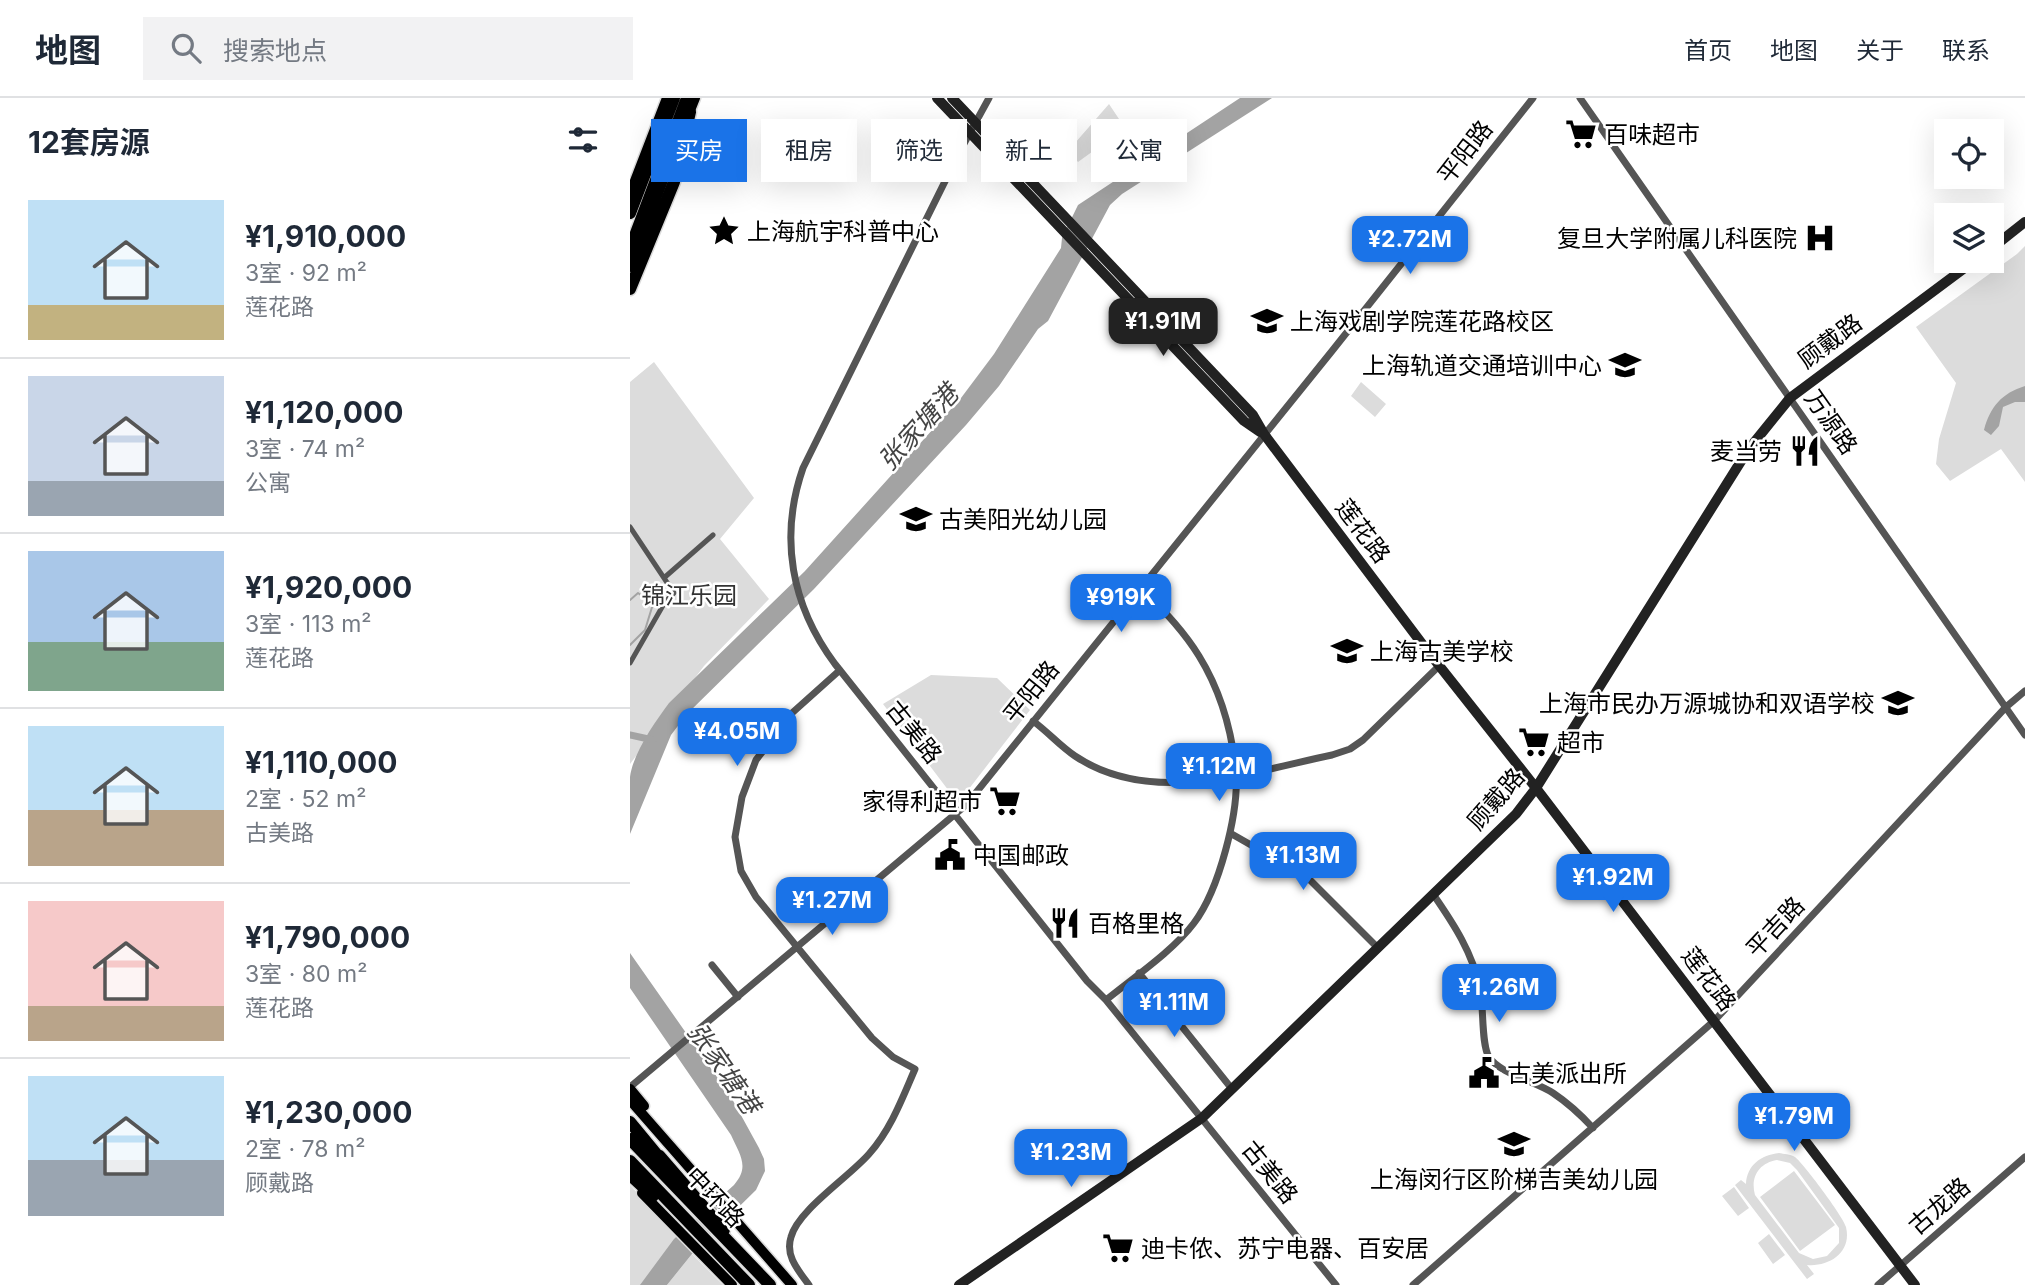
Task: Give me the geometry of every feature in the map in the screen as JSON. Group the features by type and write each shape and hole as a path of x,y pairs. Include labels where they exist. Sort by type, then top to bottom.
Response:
{"highway":[{"path":"630,213 674,98"},
{"path":"630,249 687,98"},
{"path":"630,289 674,182 690,112"},
{"path":"630,1122 723,1232"},
{"name":"中环路","path":"630,1139 723,1232 771,1285"},
{"name":"中环路","path":"630,1161 749,1285"},
{"path":"630,1176 741,1285"}],"main road":[{"path":"630,194 667,98"},
{"path":"630,267 695,98"},
{"name":"莲花路","path":"937,98 1244,421 1264,434"},
{"name":"莲花路","path":"952,98 1253,415 1264,434 1915,1285"},
{"path":"2004,239 2025,222"},
{"name":"顾戴路","path":"959,1285 1202,1118 1516,814 1536,788 1748,450 1790,398 1958,273"},
{"path":"630,1088 708,1180 714,1196"},
{"path":"630,1100 792,1285"},
{"path":"630,1176 732,1285"}],"street":[{"name":"古美路","path":"989,98 803,468 796,489 790,527 793,574 803,609 816,637 840,670 1087,981 1106,1000 1336,1285"},
{"name":"平阳路","path":"630,1088 956,815 1532,98"},
{"name":"万源路","path":"1580,98 2025,735"},
{"path":"630,527 674,593 665,602 630,663"},
{"path":"665,577 713,536"},
{"path":"1106,1000 1187,933 1202,912 1215,884 1230,833 1236,775 1226,720 1200,657 1171,619 1141,587"},
{"path":"1033,721 1074,756 1125,778 1186,783 1236,775 1350,749 1363,740 1440,665"},
{"path":"809,1285 789,1254 792,1233 807,1213 857,1168 884,1135 915,1069 893,1057 872,1038 756,897 741,871 736,837 737,818 748,777 767,744 792,713 840,670"},
{"name":"平吉路","path":"1413,1285 1714,1021 2006,707 2025,691"},
{"path":"1230,833 1307,877 1377,947"},
{"path":"1433,894 1457,930 1473,965 1480,987 1485,1043 1490,1059 1503,1070 1553,1093 1593,1128"},
{"path":"712,965 738,997"},
{"path":"1139,973 1231,1089"},
{"name":"古龙路","path":"1878,1285 2025,1157"}],"green space":[{"path":"1109,104 1119,119 1096,119"},
{"path":"1091,125 1091,153 1078,162 1077,161 1077,141"},
{"path":"2025,246 2025,482 2001,449 1950,481 1936,464 1939,439 1956,383 1916,327 1991,273 2004,273 2004,263"},
{"name":"锦江乐园","path":"654,362 754,498 720,539 769,599 704,666 630,764 630,382"},
{"path":"1361,382 1386,404 1375,417 1351,396"},
{"path":"931,675 997,678 1030,710 958,803 883,704"},
{"path":"1772,1154 1795,1157 1831,1202 1846,1227 1846,1244 1842,1251 1824,1263 1807,1265 1814,1274 1807,1279 1735,1185 1741,1180 1746,1184 1752,1166","holes":["1777,1160 1790,1163 1839,1228 1839,1243 1827,1256 1813,1259 1799,1253 1755,1195 1755,1177 1765,1164"]},
{"path":"1794,1171 1835,1225 1800,1251 1760,1197"},
{"path":"630,1185 677,1237 641,1285 630,1285"},
{"path":"1734,1187 1749,1208 1738,1216 1722,1196"},
{"path":"1769,1234 1785,1255 1773,1264 1758,1243"},
{"path":"692,1254 723,1285 667,1285"}],"shaded area":[{"path":"1240,98 1272,98 1187,152 1187,133"},
{"path":"1113,182 1141,182 1110,205 1048,321 1038,329 999,386 966,425 814,589 687,714 671,735 630,834 632,768 645,738 663,711 805,571 961,398 994,354 1061,248 1062,238 1078,205"},
{"path":"2025,386 2025,402 2015,402 2003,407 1999,426 1991,435 1984,430 1998,402"},
{"path":"630,953 731,1097 764,1159 765,1171 756,1190 696,1249 667,1285 640,1285 674,1239 739,1179 742,1161 731,1135 630,988"}],"waterway":[{"path":"630,600 638,593 653,604 645,630 630,645"},
{"path":"630,735 653,740"}],"place":[{"name":"百味超市","path":"1581,134"},
{"name":"上海航宇科普中心","path":"724,231"},
{"name":"复旦大学附属儿科医院","path":"1820,238"},
{"name":"上海戏剧学院莲花路校区","path":"1267,321"},
{"name":"上海轨道交通培训中心","path":"1625,365"},
{"name":"麦当劳","path":"1805,451"},
{"name":"古美阳光幼儿园","path":"916,519"},
{"name":"上海古美学校","path":"1347,651"},
{"name":"上海市民办万源城协和双语学校","path":"1898,703"},
{"name":"超市","path":"1534,742"},
{"name":"家得利超市","path":"1005,801"},
{"name":"中国邮政","path":"950,855"},
{"name":"百格里格","path":"1065,923"},
{"name":"古美派出所","path":"1484,1073"},
{"name":"上海闵行区阶梯吉美幼儿园","path":"1514,1144"},
{"name":"迪卡侬、苏宁电器、百安居","path":"1118,1248"}],"water label":[{"name":"张家塘港","path":"918,427"},
{"name":"张家塘港","path":"724,1068"}]}
